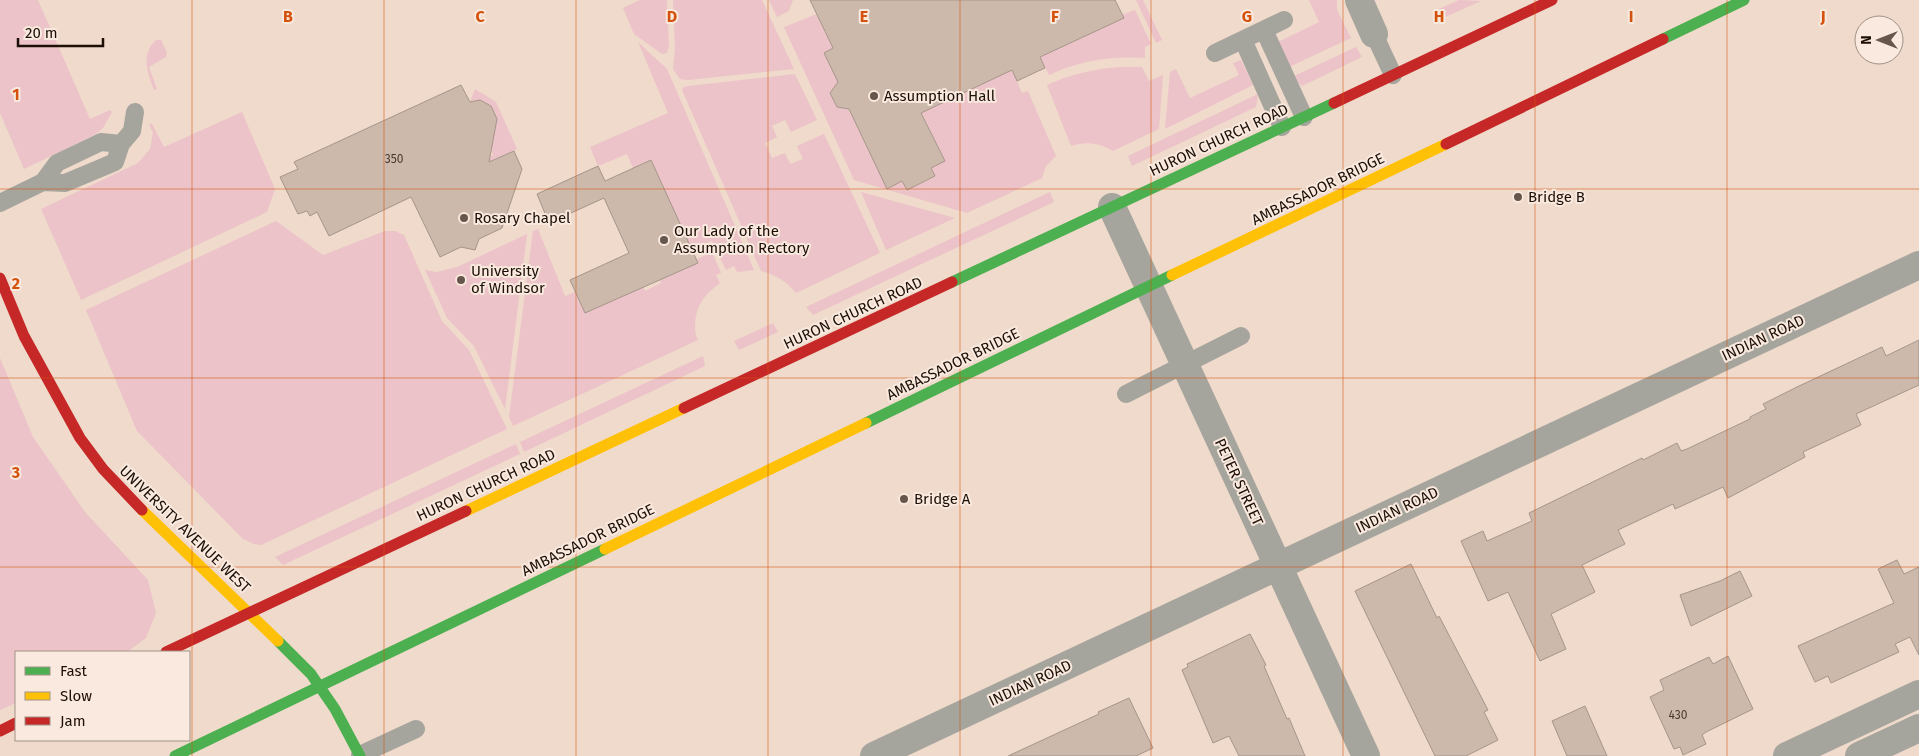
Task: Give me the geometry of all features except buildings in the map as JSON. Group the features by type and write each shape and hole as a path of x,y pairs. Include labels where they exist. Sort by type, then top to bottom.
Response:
{"main road":[{"name":"HURON CHURCH ROAD","path":"168,651 1552,0"},
{"name":"AMBASSADOR BRIDGE","path":"176,756 1744,0"},
{"name":"UNIVERSITY AVENUE WEST","path":"0,278 24,336 80,438 103,469 153,522 311,674 335,709 360,756"},
{"path":"0,731 15,724"}],"street":[{"path":"1359,0 1374,34"},
{"name":"PETER STREET","path":"1112,207 1366,756"},
{"name":"INDIAN ROAD","path":"874,756 1919,265"},
{"path":"1788,756 1919,694"},
{"path":"1859,756 1919,728"}],"lane":[{"path":"1214,53 1284,20"},
{"path":"1264,30 1304,117"},
{"path":"1374,34 1393,75"},
{"path":"1243,40 1282,127"},
{"path":"0,203 43,182 56,164 101,142 121,144 132,131 135,112"},
{"path":"1126,394 1241,336"},
{"path":"1870,717 1884,744"},
{"path":"360,756 416,729"}],"shaded area":[{"path":"0,0 38,0 90,119 110,110 112,112 103,128 96,134 24,169 0,113"},
{"path":"640,0 667,0 669,46 667,53 662,54 634,34 623,8"},
{"path":"673,0 762,0 794,69 688,80 680,79 673,69 675,49"},
{"path":"769,0 793,0 789,11 777,17"},
{"path":"1136,0 1143,0 1162,40 1156,43"},
{"path":"1309,0 1337,0 1337,10 1351,38 1287,68 1276,43 1319,22"},
{"path":"1459,0 1481,1 1443,18 1439,9"},
{"path":"832,10 824,31 833,48 824,53 838,82 830,93 837,107 849,109 887,189 902,181 907,190 935,177 931,168 945,161 914,97 942,103 1012,70 1022,93 1028,91 1056,156 1046,166 1042,178 967,213 854,180 784,27"},
{"path":"1135,10 1151,44 1145,47 1145,58 1096,60 1049,75 1040,57 1123,18 1122,15"},
{"path":"156,40 161,40 167,53 166,57 149,67 157,89 154,90 149,77 147,57 151,45"},
{"path":"638,42 667,69 754,270 737,272 734,266 726,270 712,241 692,250 633,168 627,154 598,166 590,147 668,113"},
{"path":"1356,47 1362,57 1302,86 1292,77"},
{"path":"1241,60 1253,85 1165,129 1170,72 1176,69 1190,98 1239,75 1233,63"},
{"path":"1120,67 1142,67 1149,81 1163,75 1159,129 1113,151 1093,144 1071,146 1047,85 1083,73"},
{"path":"795,74 817,120 791,132 785,120 772,126 777,137 765,143 772,158 785,153 790,164 803,159 797,146 824,134 880,253 796,293 780,279 761,271 682,90 688,86"},
{"path":"475,89 496,102 517,149 479,167 477,163 493,155 486,138 495,132 496,125 494,112 488,104 478,101 470,102"},
{"path":"1258,94 1256,107 1132,166 1128,156"},
{"path":"242,112 275,189 267,212 81,300 41,209 138,163 150,149 153,133 149,124 152,124 164,147"},
{"path":"861,192 955,218 886,250"},
{"path":"1050,192 1054,202 813,315 806,307"},
{"path":"276,221 323,255 385,231 395,231 404,235 442,321 469,350 507,429 261,545 243,539 137,431 86,310"},
{"path":"538,229 565,296 575,292 643,286 645,291 661,283 660,280 698,262 697,259 712,252 721,273 716,275 720,283 702,300 697,311 695,328 698,340 513,426 509,417 533,231"},
{"path":"527,234 505,409 474,346 447,318 425,270 437,272 457,267"},
{"path":"773,323 778,332 739,350 734,341"},
{"path":"703,356 705,366 524,452 520,442"},
{"path":"0,358 33,437 85,512 148,580 156,613 146,638 128,651 15,651 15,703 0,710"},
{"path":"516,444 520,454 283,565 275,557"}],"traffic: fast":[{"path":"1663,39 1744,0"},
{"path":"952,282 1334,103"},
{"path":"866,423 1172,275"},
{"path":"175,756 605,549"},
{"path":"278,641 311,674 335,709 360,756"}],"traffic: slow":[{"path":"1172,275 1446,144"},
{"path":"466,511 684,408"},
{"path":"605,549 866,423"},
{"path":"142,510 278,641"}],"traffic: jam":[{"path":"1334,103 1552,0"},
{"path":"1446,144 1663,39"},
{"path":"0,278 24,336 80,438 103,469 142,510"},
{"path":"684,408 952,282"},
{"path":"168,651 466,511"},
{"path":"0,731 15,724"}],"place":[{"name":"Assumption Hall","path":"874,96"},
{"name":"Bridge B","path":"1518,197"},
{"name":"Rosary Chapel","path":"464,218"},
{"name":"Our Lady of the Assumption Rectory","path":"664,240"},
{"name":"University of Windsor","path":"461,280"},
{"name":"Bridge A","path":"904,499"}]}
